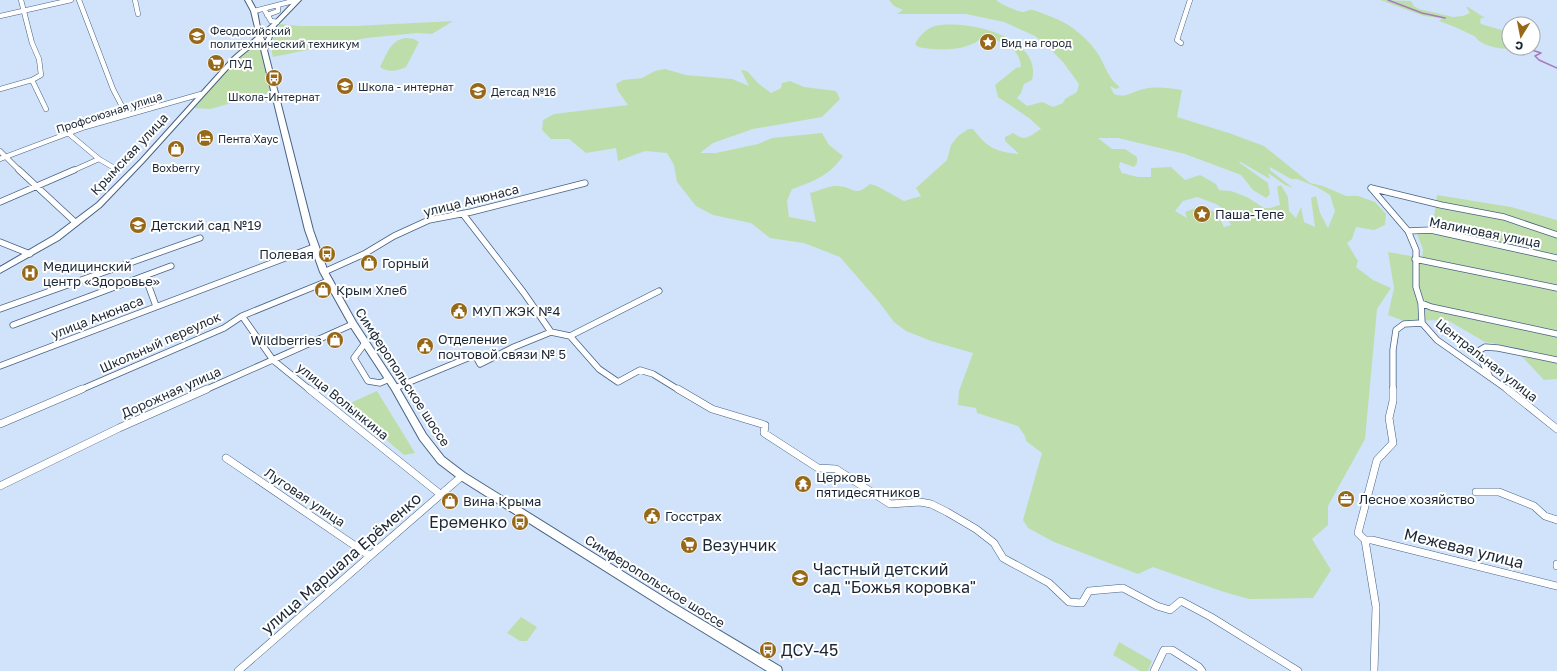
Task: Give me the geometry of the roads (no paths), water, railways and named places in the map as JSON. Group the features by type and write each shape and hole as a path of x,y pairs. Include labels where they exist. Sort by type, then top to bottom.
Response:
{"main road":[{"name":"Симферопольское шоссе","path":"248,0 254,11 314,247 324,272 353,324 395,388 423,436 441,460 462,476 671,607 777,671"},
{"path":"238,54 253,38 257,27 264,29 276,23 298,0"},
{"path":"238,54 254,48 264,50 276,23"},
{"name":"Крымская улица","path":"0,270 30,254 76,223 99,204 122,182 238,54 276,23"}],"street":[{"path":"0,89 32,80 41,75 39,59 32,43 21,0"},
{"path":"0,16 70,0"},
{"path":"79,0 113,89 126,114"},
{"path":"135,0 138,14"},
{"path":"254,11 298,0"},
{"path":"1181,43 1176,40 1190,0"},
{"path":"267,15 278,11 278,6"},
{"path":"264,9 272,21 276,23"},
{"path":"32,80 46,109"},
{"name":"Профсоюзная улица","path":"0,159 68,133 126,114 202,94"},
{"path":"68,133 99,159 116,170"},
{"path":"0,151 35,186 76,223"},
{"path":"0,202 99,159"},
{"name":"улица Анюнаса","path":"324,272 429,220 463,214 585,183"},
{"path":"1374,671 1376,606 1365,540 1358,533 1378,460 1393,443 1389,418 1393,402 1393,350 1396,330 1404,324 1422,323 1422,303 1416,288 1416,250 1408,230 1371,188 1441,205 1504,217 1557,234"},
{"path":"463,214 524,293 551,332"},
{"name":"Малиновая улица","path":"1408,230 1431,230 1557,258"},
{"path":"0,309 200,238"},
{"path":"0,242 30,254"},
{"name":"улица Анюнаса","path":"0,366 314,247"},
{"path":"1415,260 1557,288"},
{"path":"13,325 171,266"},
{"path":"145,276 156,306"},
{"name":"Школьный переулок","path":"0,424 224,328 242,316 328,281"},
{"path":"570,336 658,291"},
{"path":"1422,303 1431,307 1557,334"},
{"name":"улица Волынкина","path":"242,316 273,360 440,494"},
{"name":"Центральная улица","path":"1422,323 1437,340 1490,376 1557,429"},
{"name":"Дорожная улица","path":"0,486 119,428 353,324"},
{"path":"395,388 475,355 480,364 514,347 551,332 570,336 599,369 618,382 640,370 653,374 712,409 765,425 764,433 818,468 836,469 890,504 920,502 931,504 976,529 994,544 1003,558 1049,583 1069,602 1082,603 1089,591 1124,588 1157,606 1170,610 1181,601 1212,617 1298,671"},
{"path":"365,343 354,358 368,381 380,383 389,379"},
{"path":"1490,376 1480,357 1480,350 1485,347 1498,348 1557,360"},
{"name":"Луговая улица","path":"226,458 370,556"},
{"name":"улица Маршала Ерёменко","path":"238,671 462,476"},
{"path":"1476,492 1500,492 1534,506 1545,516 1557,520"},
{"name":"Межевая улица","path":"1365,540 1372,540 1557,586"},
{"path":"1154,671 1164,650 1172,650 1199,667 1202,671"}],"waterway":[{"path":"1388,0 1422,13 1445,18"},
{"path":"1535,56 1539,60 1557,68"}],"place":[{"name":"Феодосийский политехнический техникум","path":"197,36"},
{"name":"Вид на город","path":"988,42"},
{"name":"ПУД","path":"216,63"},
{"name":"Школа-Интернат","path":"274,78"},
{"name":"Школа - интернат","path":"345,86"},
{"name":"Детсад №16","path":"478,91"},
{"name":"Пента Хаус","path":"205,138"},
{"name":"Boxberry","path":"176,149"},
{"name":"Паша-Тепе","path":"1202,214"},
{"name":"Детский сад №19","path":"138,225"},
{"name":"Полевая","path":"327,254"},
{"name":"Горный","path":"369,263"},
{"name":"Медицинский центр «Здоровье»","path":"30,273"},
{"name":"Крым Хлеб","path":"323,290"},
{"name":"МУП ЖЭК №4","path":"459,311"},
{"name":"Wildberries","path":"335,340"},
{"name":"Отделение почтовой связи № 5","path":"425,346"},
{"name":"Церковь пятидесятников","path":"803,484"},
{"name":"Лесное хозяйство","path":"1346,499"},
{"name":"Вина Крыма","path":"450,501"},
{"name":"Госстрах","path":"652,516"},
{"name":"Еременко","path":"520,522"},
{"name":"Везунчик","path":"689,545"},
{"name":"Частный детский сад \"Божья коровка\"","path":"800,578"},
{"name":"ДСУ-45","path":"768,650"}]}
